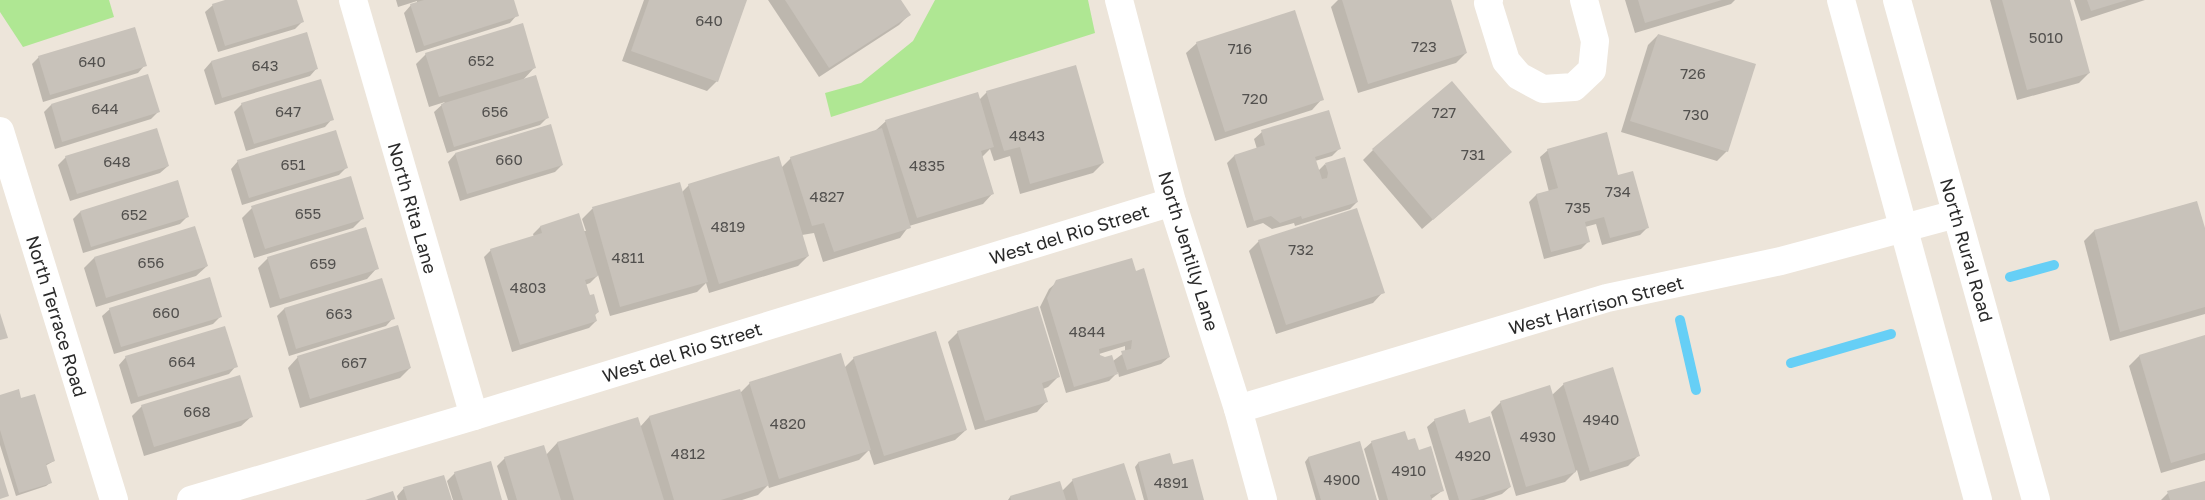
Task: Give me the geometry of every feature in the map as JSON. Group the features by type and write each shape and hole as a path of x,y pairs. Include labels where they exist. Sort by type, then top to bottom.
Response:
{"street":[{"name":"North Rita Lane","path":"353,0 474,416"},
{"name":"North Jentilly Lane","path":"1119,0 1172,202 1238,409 1263,500"},
{"path":"1489,0 1488,3 1506,60 1519,76 1543,89 1574,87 1592,70 1595,42 1584,0"},
{"path":"1841,0 1978,500"},
{"name":"North Rural Road","path":"1897,0 2036,500"},
{"name":"North Terrace Road","path":"0,131 114,500"},
{"name":"West del Rio Street","path":"191,500 474,416 1172,202"},
{"name":"West Harrison Street","path":"1238,409 1607,298 1782,261 1956,214"}],"green space":[{"path":"0,0 109,0 114,17 23,47 0,12"},
{"path":"935,0 1088,0 1095,33 831,117 825,93 861,83 913,41"}],"building":[{"path":"225,0 297,0 304,22 225,46 212,4"},
{"path":"424,0 514,0 519,16 424,46 410,4"},
{"path":"649,0 747,0 718,82 631,51"},
{"path":"785,0 901,0 911,15 829,68"},
{"path":"1342,0 1451,0 1467,53 1368,84"},
{"path":"1638,0 1722,0 1645,23"},
{"path":"2002,0 2070,0 2090,73 2027,90"},
{"path":"2087,0 2127,0 2091,11"},
{"path":"1295,10 1324,100 1225,132 1196,42"},
{"path":"523,23 536,68 439,97 425,53"},
{"path":"135,27 147,66 50,95 38,56"},
{"path":"307,32 318,69 222,98 211,61"},
{"path":"1658,34 1756,64 1728,152 1630,121"},
{"path":"1076,65 1104,163 1030,184 1020,147 1004,151 986,91"},
{"path":"148,74 160,112 62,142 51,104"},
{"path":"536,75 549,118 454,147 441,104"},
{"path":"321,79 334,120 254,144 241,103"},
{"path":"1452,81 1512,152 1433,220 1372,149"},
{"path":"978,92 994,147 981,151 994,194 917,218 885,120"},
{"path":"1329,110 1341,149 1315,157 1322,179 1327,178 1328,173 1325,163 1345,157 1358,202 1302,219 1301,216 1280,223 1271,216 1254,221 1234,155 1265,145 1261,130"},
{"path":"551,124 563,165 467,194 455,153"},
{"path":"157,128 169,166 77,194 65,156"},
{"path":"882,128 911,228 834,252 824,223 812,226 790,157"},
{"path":"336,130 348,168 249,198 237,160"},
{"path":"1607,132 1618,175 1633,171 1649,228 1610,238 1604,217 1585,222 1590,242 1551,252 1536,194 1558,188 1547,149"},
{"path":"779,156 809,256 719,284 688,184"},
{"path":"351,176 364,219 265,249 251,206"},
{"path":"178,180 189,217 91,247 80,211"},
{"path":"680,182 708,282 620,307 592,207"},
{"path":"2197,201 2205,228 2205,307 2120,332 2094,230"},
{"path":"1357,208 1385,293 1286,325 1258,240"},
{"path":"579,213 598,276 585,280 590,295 594,294 599,312 595,314 597,321 520,345 490,249 542,233 540,226"},
{"path":"195,226 208,266 106,298 94,257"},
{"path":"366,227 379,269 280,299 267,257"},
{"path":"1132,258 1136,271 1144,268 1170,357 1127,370 1121,351 1131,349 1132,340 1099,349 1100,355 1105,357 1112,355 1118,374 1074,387 1047,298 1056,280"},
{"path":"210,277 222,317 121,347 109,308"},
{"path":"382,278 395,319 296,349 284,308"},
{"path":"1038,306 1060,377 1042,383 1048,402 985,421 957,331"},
{"path":"0,313 8,338 0,340"},
{"path":"398,325 411,368 310,399 297,356"},
{"path":"225,326 238,367 138,397 125,356"},
{"path":"936,331 967,430 884,456 853,357"},
{"path":"2205,335 2205,453 2171,463 2139,355"},
{"path":"841,353 871,450 779,479 749,382"},
{"path":"1613,367 1640,456 1590,472 1563,383"},
{"path":"240,375 253,417 154,447 141,405"},
{"path":"1550,385 1576,472 1526,487 1500,401"},
{"path":"19,389 21,398 35,394 55,461 46,464 52,483 19,493 0,430 0,395"},
{"path":"740,389 769,485 721,500 674,500 649,416"},
{"path":"1465,409 1469,423 1490,416 1511,487 1470,500 1459,500 1434,419"},
{"path":"638,417 664,500 574,500 557,442"},
{"path":"1405,431 1408,440 1415,438 1419,450 1431,446 1444,491 1430,495 1432,500 1388,500 1371,441"},
{"path":"1360,441 1377,500 1321,500 1308,457"},
{"path":"544,445 561,500 517,500 504,457"},
{"path":"1170,453 1173,464 1193,459 1204,500 1148,500 1138,462"},
{"path":"491,461 502,500 463,500 454,472"},
{"path":"1124,463 1136,500 1078,500 1072,479"},
{"path":"0,467 9,496 0,499"},
{"path":"444,475 452,500 407,500 403,487"},
{"path":"1060,481 1066,500 1011,500 1010,496"},
{"path":"2205,481 2205,500 2170,500 2167,491"},
{"path":"393,491 396,500 365,500"}],"waterway":[{"path":"2010,277 2054,265"},
{"path":"1680,320 1696,390"},
{"path":"1791,363 1891,334"}]}
